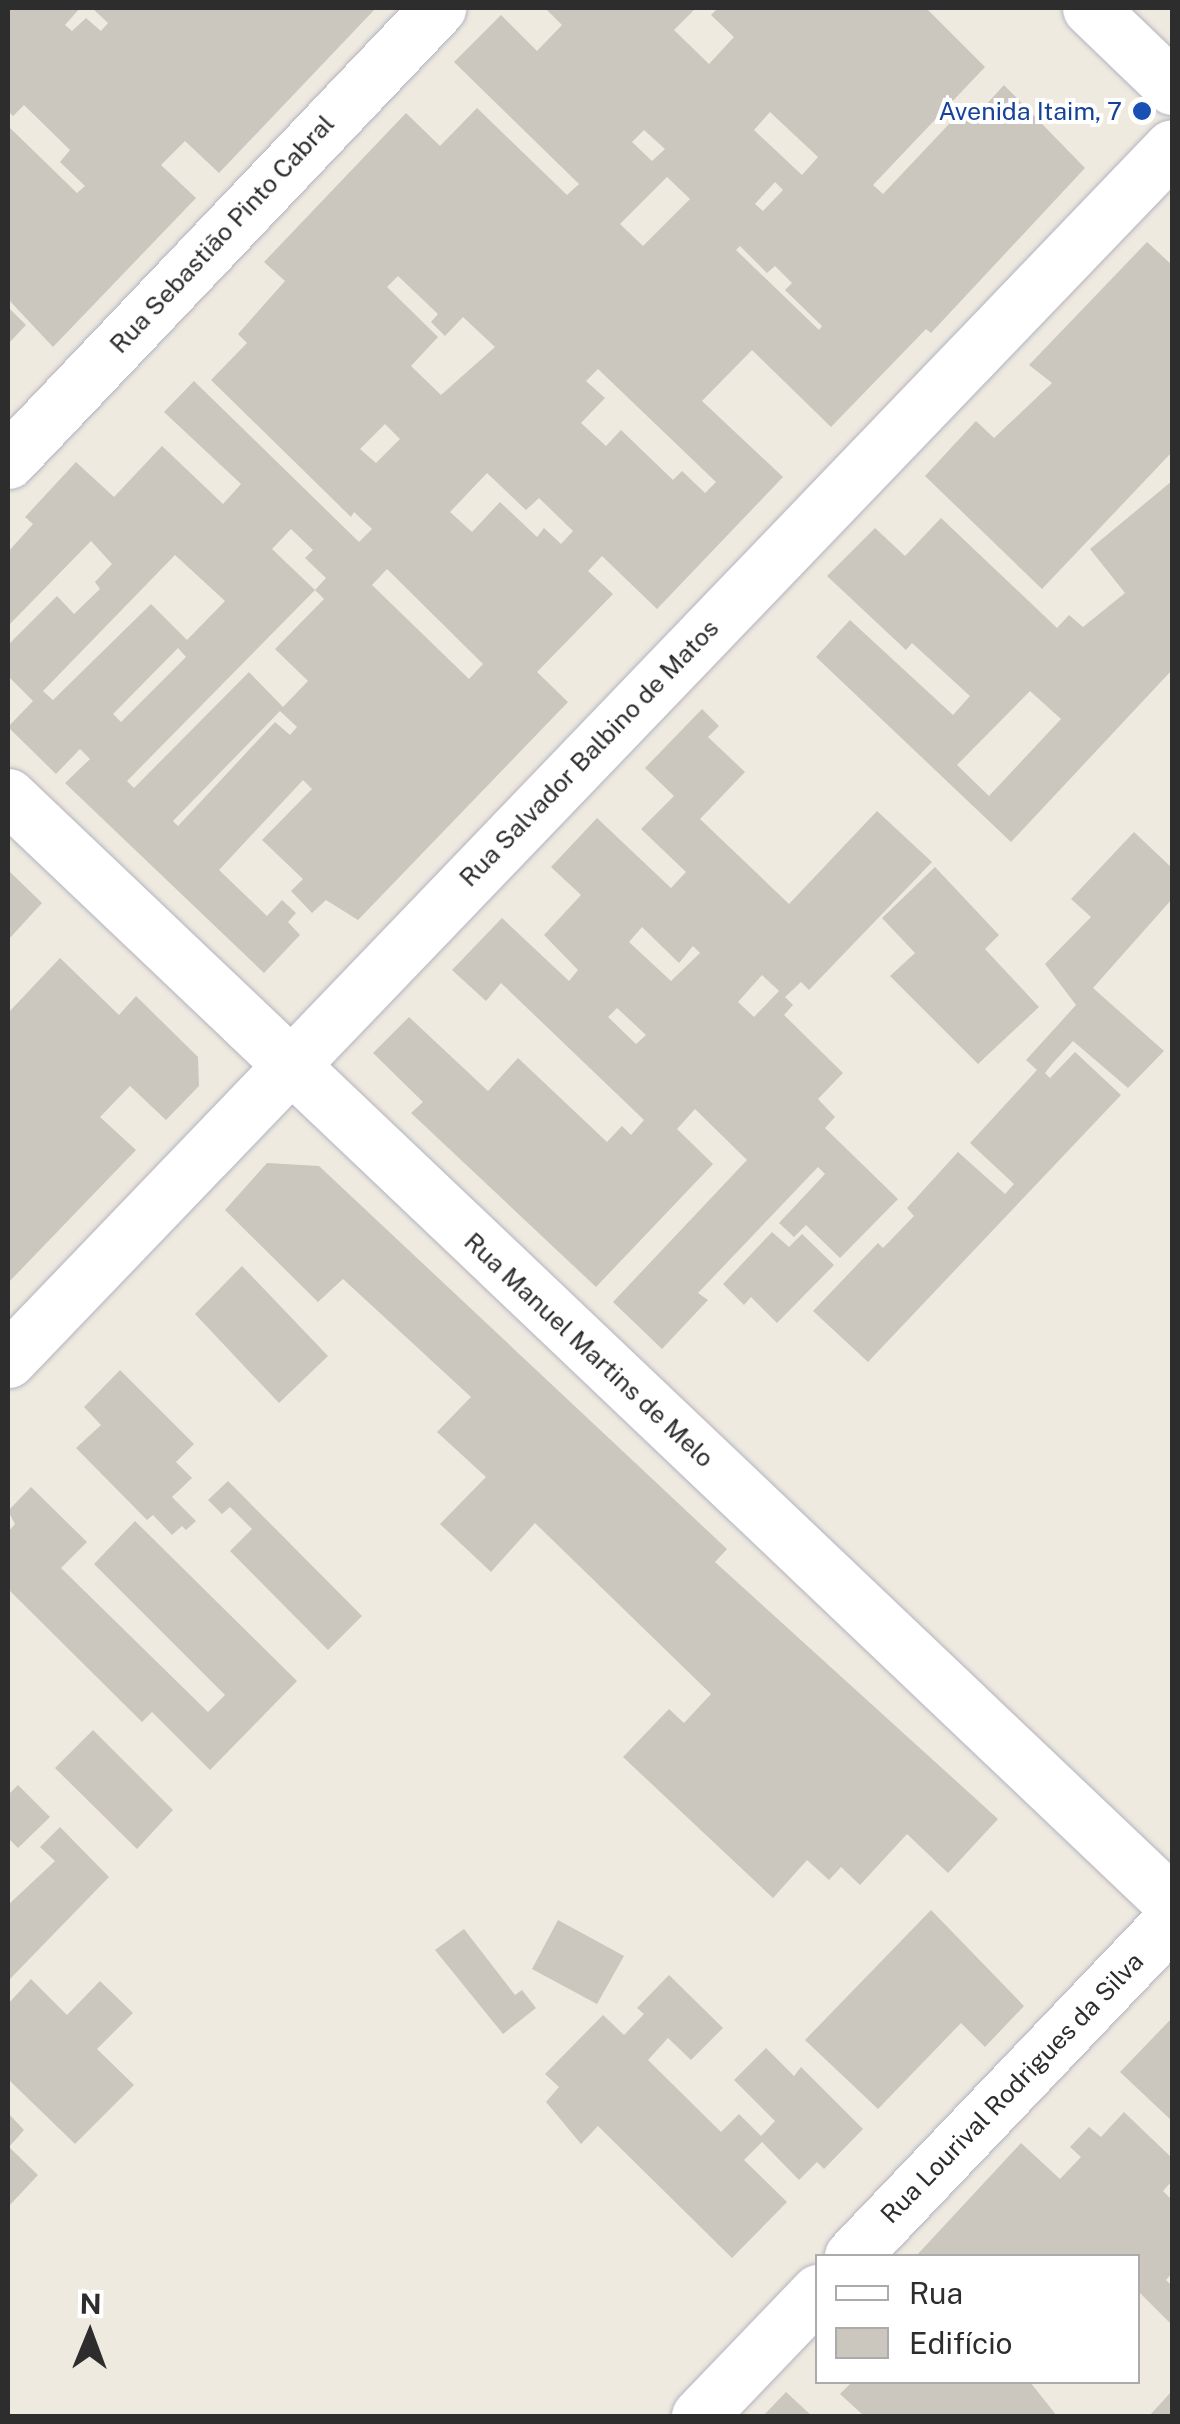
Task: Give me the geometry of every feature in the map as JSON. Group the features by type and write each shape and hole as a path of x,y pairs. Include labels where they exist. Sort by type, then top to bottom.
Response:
{"street":[{"name":"Rua Sebastião Pinto Cabral","path":"8,461 438,8"},
{"path":"1090,8 1172,87"},
{"name":"Rua Salvador Balbino de Matos","path":"8,1360 1172,147"},
{"name":"Rua Manuel Martins de Melo","path":"8,796 1172,1902"},
{"name":"Rua Lourival Rodrigues da Silva","path":"854,2254 1172,1920"},
{"path":"699,2416 815,2295"}],"building":[{"path":"8,8 80,8 65,25 72,31 86,18 101,31 108,23 92,8 376,8 219,173 185,141 161,165 196,198 53,347 8,299 8,126 77,193 85,186 60,162 70,150 24,105 13,116 8,111"},
{"path":"545,8 696,8 674,30 709,64 734,37 711,15 718,8 926,8 985,67 873,185 883,194 965,107 974,118 1004,85 1085,168 931,333 926,329 831,427 752,350 702,401 783,477 657,609 602,556 588,571 613,594 537,672 568,702 358,920 326,900 312,913 291,891 303,879 262,840 312,789 303,780 219,870 267,916 282,900 296,913 288,922 300,935 264,973 65,783 90,759 80,749 56,774 8,727 33,701 8,676 8,645 57,596 74,614 100,589 95,582 112,564 91,541 8,626 8,552 33,524 25,517 76,462 114,497 162,446 223,504 241,484 164,412 194,381 359,542 372,529 354,512 351,517 211,380 247,343 238,334 285,281 264,262 406,113 440,146 477,108 567,195 579,184 454,62 501,15 537,51 562,25","holes":["770,112 818,157 802,175 754,130","644,130 665,149 652,161 632,142","667,177 690,199 643,246 620,224","775,182 783,190 763,211 755,204","740,246 767,273 775,266 792,283 785,290 822,326 819,330 736,250","398,276 438,314 431,322 445,336 463,317 495,347 441,395 411,366 438,337 387,287","598,369 716,482 705,493 682,471 673,480 621,430 606,446 581,423 605,398 586,381","385,424 400,439 376,463 360,449","487,473 526,510 539,498 573,531 561,544 544,528 537,537 500,502 472,532 450,512","291,529 313,550 305,558 326,578 315,590 272,549","175,555 225,601 187,640 151,604 53,700 43,691","387,569 483,664 469,679 372,585","315,590 324,599 275,649 308,681 283,707 249,672 134,788 127,781","178,648 186,657 121,722 113,714","280,711 297,727 290,735 275,722 178,826 173,821"]},
{"path":"1147,242 1172,265 1172,452 1042,589 925,476 976,421 994,438 1052,383 1029,365"},
{"path":"8,307 26,325 8,344"},
{"path":"1172,481 1172,670 1011,842 816,657 850,620 953,715 970,696 912,643 906,650 827,576 875,528 905,556 941,518 1057,628 1069,615 1083,627 1125,593 1090,549","holes":["1030,691 1061,719 989,796 957,765"]},
{"path":"702,709 719,726 708,737 745,772 700,819 789,904 877,811 932,862 809,990 801,982 785,997 793,1005 784,1015 843,1073 818,1099 835,1117 825,1128 898,1199 840,1258 806,1225 794,1237 779,1223 825,1174 818,1167 698,1293 708,1300 662,1349 613,1302 747,1160 695,1109 677,1129 713,1164 596,1287 411,1113 423,1102 373,1053 409,1017 488,1091 518,1058 607,1142 622,1126 631,1135 644,1120 501,983 486,1001 452,970 502,918 569,981 578,970 544,935 581,895 551,867 597,818 671,888 686,872 641,829 674,796 645,768","holes":["642,927 679,963 693,946 700,953 671,981 629,942","762,975 779,991 754,1017 738,1002","617,1008 646,1035 636,1044 608,1017"]},
{"path":"1134,832 1172,868 1172,899 1093,988 1164,1051 1128,1088 1073,1041 1045,1073 1050,1078 1075,1052 1121,1095 868,1362 813,1311 878,1243 883,1248 914,1216 907,1208 958,1152 1005,1194 1014,1184 970,1143 1037,1070 1026,1060 1076,1005 1045,964 1091,917 1071,899"},
{"path":"935,867 999,935 985,949 1039,1007 978,1064 890,976 915,953 882,918"},
{"path":"8,870 42,903 8,940"},
{"path":"60,958 119,1015 136,996 198,1057 199,1086 166,1120 130,1086 100,1117 136,1150 8,1283 8,1013"},
{"path":"267,1163 319,1166 727,1549 715,1562 998,1819 948,1873 907,1834 860,1885 841,1867 829,1880 807,1860 773,1898 623,1757 669,1709 684,1723 711,1694 535,1523 491,1572 440,1524 486,1477 437,1432 471,1397 343,1279 318,1302 225,1210"},
{"path":"772,1232 789,1247 802,1234 834,1265 777,1323 751,1297 744,1305 723,1284"},
{"path":"242,1266 328,1356 279,1403 195,1314"},
{"path":"120,1370 194,1444 176,1462 192,1478 172,1497 196,1521 186,1530 182,1526 172,1535 153,1515 147,1520 76,1448 101,1425 84,1407"},
{"path":"228,1481 362,1616 328,1650 230,1551 252,1529 230,1507 222,1514 208,1500"},
{"path":"31,1487 87,1542 61,1568 208,1712 225,1695 94,1564 135,1521 297,1681 210,1770 152,1712 142,1722 8,1589 8,1532 15,1524 8,1511"},
{"path":"93,1730 173,1810 137,1849 55,1768"},
{"path":"18,1785 50,1817 18,1848 8,1838 8,1795"},
{"path":"60,1827 109,1877 8,1981 8,1905 55,1861 40,1847"},
{"path":"931,1910 1024,2006 985,2047 961,2023 878,2109 805,2040"},
{"path":"558,1920 624,1956 597,2004 532,1969"},
{"path":"464,1929 515,1995 522,1990 536,2008 503,2034 435,1950"},
{"path":"669,1975 723,2028 691,2060 668,2038 648,2060 721,2132 739,2114 761,2136 775,2121 734,2080 766,2048 794,2076 801,2067 863,2129 824,2169 817,2162 799,2180 762,2142 744,2160 787,2202 732,2258 598,2126 581,2144 546,2102 559,2087 545,2074 603,2015 624,2035 644,2014 637,2008"},
{"path":"31,1979 67,2015 100,1981 133,2013 97,2049 134,2085 75,2144 8,2079 8,2004"},
{"path":"1172,2018 1172,2121 1120,2072"},
{"path":"1124,2112 1172,2158 1172,2181 1163,2191 1172,2200 1172,2273 1166,2280 1172,2286 1172,2325 1140,2293 1140,2254 918,2254 1021,2143 1060,2179 1081,2157 1070,2147 1089,2127 1101,2137"},
{"path":"8,2113 24,2130 9,2147 38,2175 8,2207"},
{"path":"850,2384 1032,2384 1057,2416 864,2416 840,2394"},
{"path":"1172,2391 1172,2416 1149,2416"},
{"path":"786,2392 812,2416 763,2416"}],"place":[{"name":"Avenida Itaim, 7","path":"1142,111"}]}
